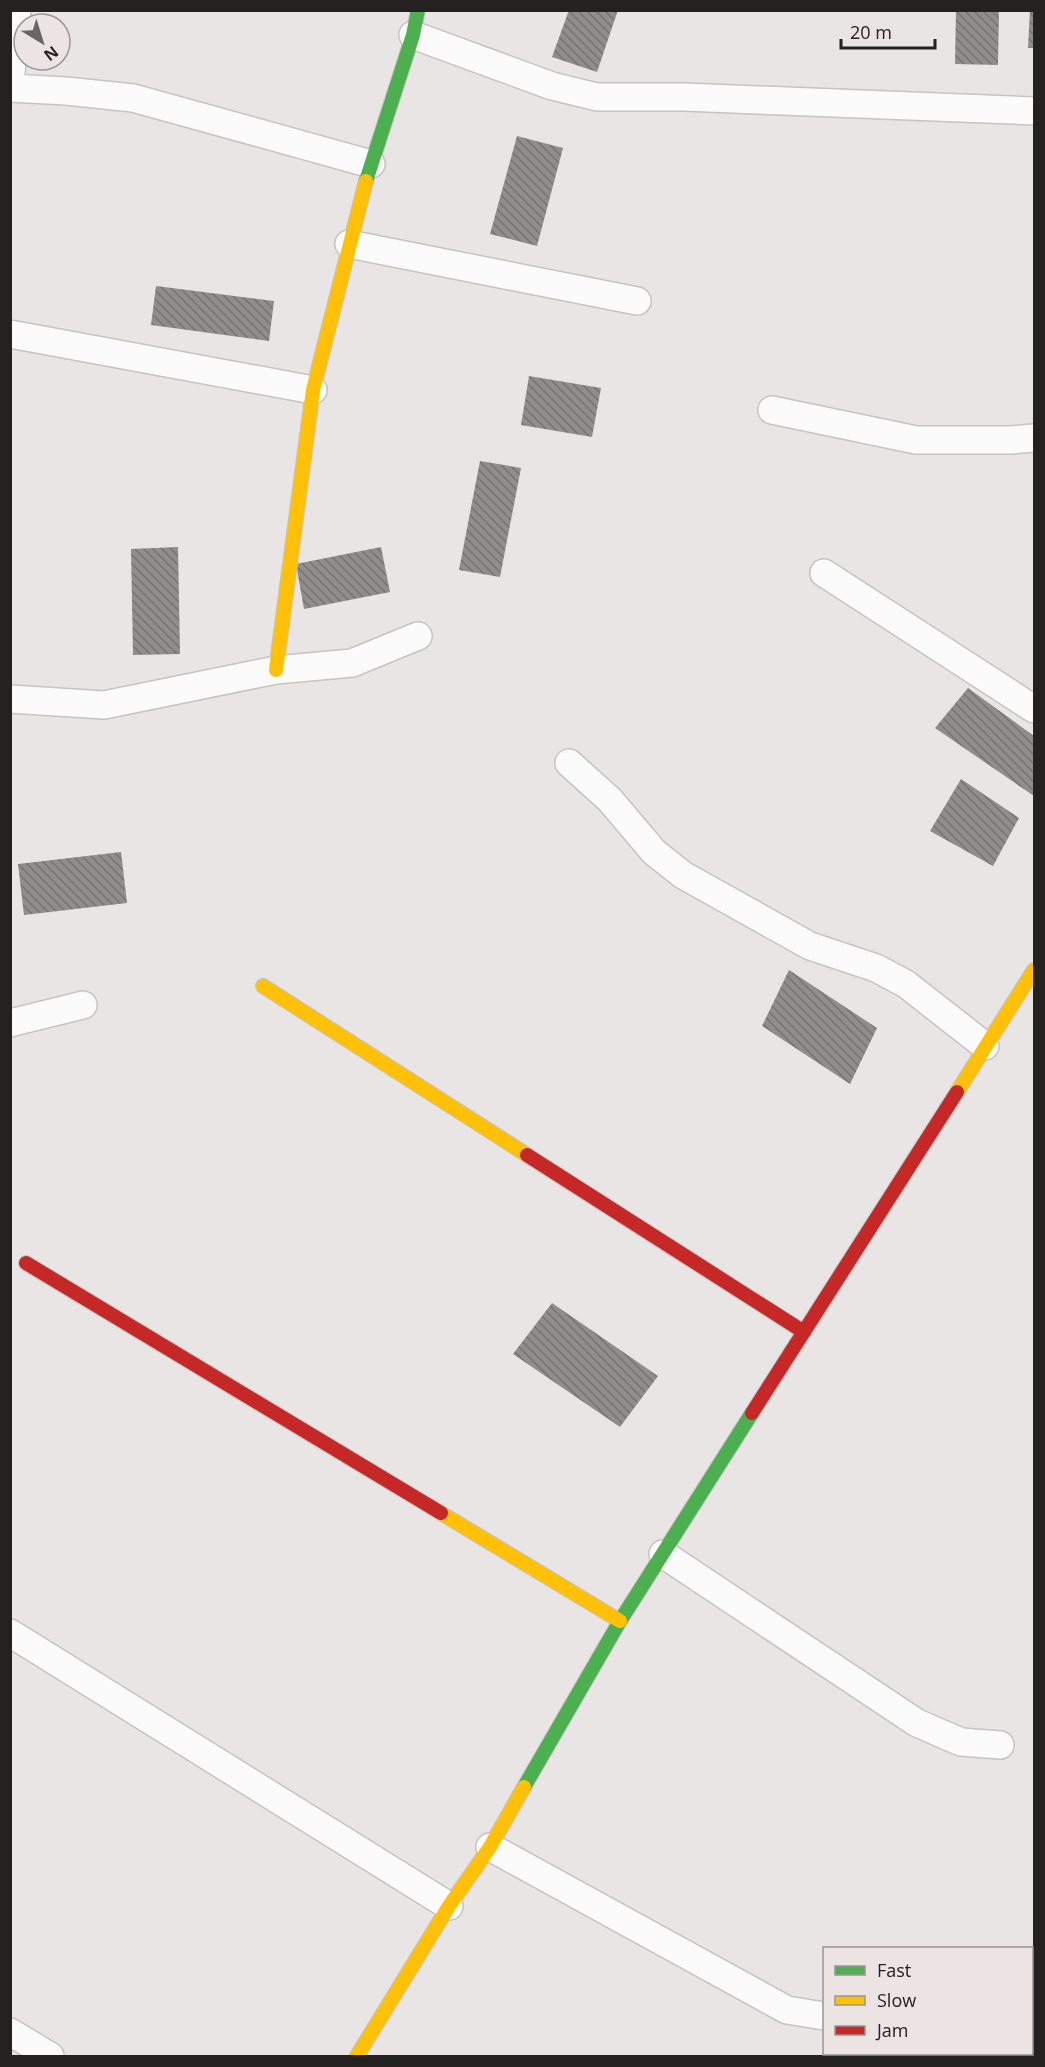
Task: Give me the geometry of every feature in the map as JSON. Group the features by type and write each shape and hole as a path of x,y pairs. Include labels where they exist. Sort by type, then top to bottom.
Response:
{"street":[{"path":"10,83 17,10"},
{"path":"276,670 313,390 370,164 416,23 552,86 597,97 684,97 1035,111"},
{"path":"10,88 133,98 370,164"},
{"path":"349,244 637,300"},
{"path":"10,334 313,390"},
{"path":"772,410 916,440 1035,438"},
{"path":"824,573 1035,709"},
{"path":"10,699 104,705 276,670 352,663 418,636"},
{"path":"568,763 610,800 654,852 683,875 810,946 876,968 906,984 986,1046"},
{"path":"357,2056 450,1906 490,1847 620,1621 1035,970"},
{"path":"264,986 804,1332"},
{"path":"10,1023 83,1005"},
{"path":"26,1263 620,1621"},
{"path":"663,1554 917,1723 961,1742 1000,1745"},
{"path":"10,1634 450,1906"},
{"path":"490,1847 787,2010 823,2016"},
{"path":"10,2032 50,2056"}],"building":[{"path":"569,10 618,10 597,72 552,57"},
{"path":"956,10 999,10 998,65 955,64"},
{"path":"1030,10 1034,10 1034,48 1028,48"},
{"path":"517,136 563,148 537,246 490,234"},
{"path":"156,286 274,301 269,341 151,325"},
{"path":"529,376 601,388 592,437 521,425"},
{"path":"480,461 521,468 500,577 459,570"},
{"path":"178,547 180,654 133,655 131,549"},
{"path":"381,547 390,592 304,609 296,564"},
{"path":"968,688 1034,736 1034,796 935,728"},
{"path":"961,779 1019,818 993,866 930,831"},
{"path":"121,852 127,903 24,915 18,864"},
{"path":"789,970 877,1028 850,1084 762,1026"},
{"path":"552,1303 658,1376 620,1427 513,1354"}],"traffic: fast":[{"path":"366,181 413,35 418,10"},
{"path":"524,1787 620,1621 752,1413"}],"traffic: slow":[{"path":"276,670 313,390 366,181"},
{"path":"957,1092 1034,970"},
{"path":"263,986 527,1155"},
{"path":"441,1513 620,1621"},
{"path":"357,2056 449,1906 490,1847 524,1787"}],"traffic: jam":[{"path":"752,1413 957,1092"},
{"path":"527,1155 804,1332"},
{"path":"26,1263 441,1513"}]}
